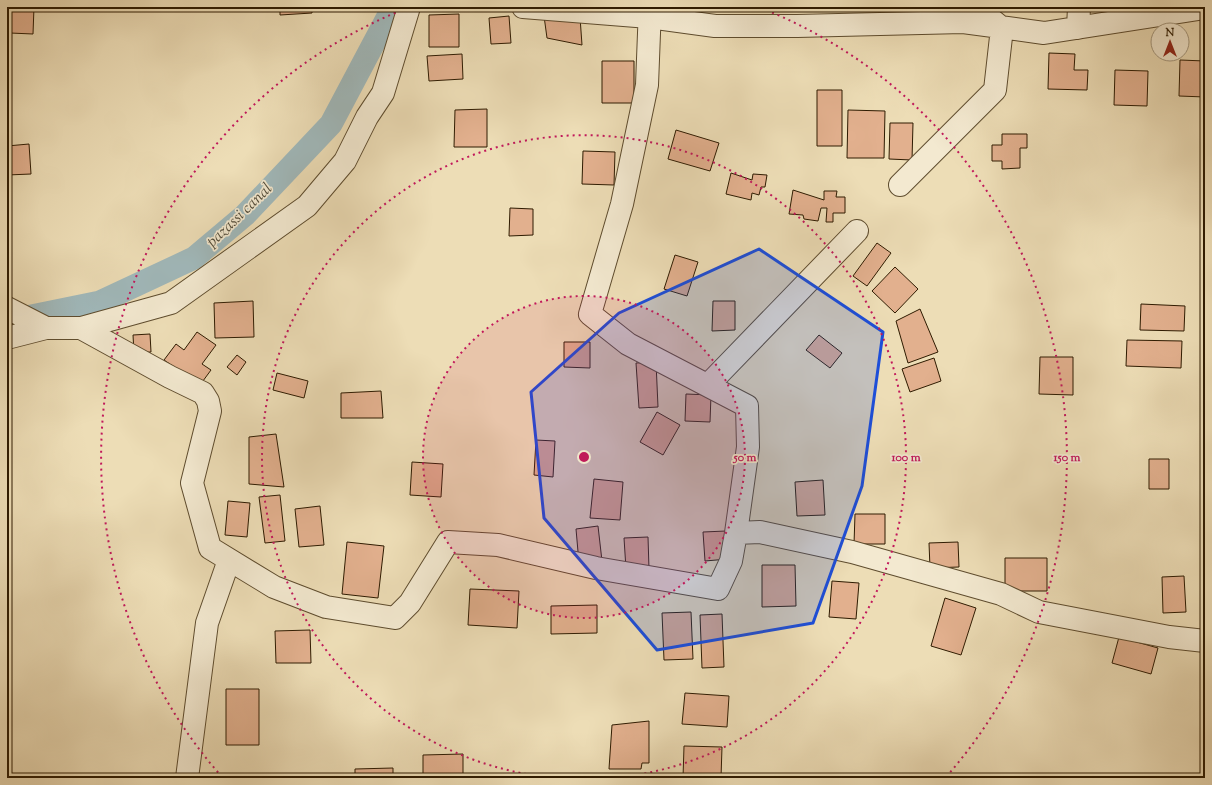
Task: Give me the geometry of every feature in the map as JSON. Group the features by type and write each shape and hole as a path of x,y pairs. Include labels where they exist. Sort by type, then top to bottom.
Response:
{"street":[{"path":"7,338 45,328 81,328 171,303 307,206 345,161 367,117 383,93 409,7"},
{"path":"523,7 650,12 715,26 797,26 963,22 1044,33 1078,17 1205,8"},
{"path":"976,7 1002,28"},
{"path":"81,328 202,393 205,397 210,411 192,482 210,548 274,587 326,607 395,618 410,603 448,542 498,545 596,568 718,589 731,561 736,533 748,446 747,406 628,344 590,314 622,204 647,85 650,12"},
{"path":"900,185 995,90 1002,28"},
{"path":"708,385 857,230"},
{"path":"7,308 45,328"},
{"path":"736,533 760,532 852,552 1001,594 1039,612 1169,637 1205,640"},
{"path":"187,778 207,623 229,560"}],"highlighted area":[{"path":"759,249 883,332 862,486 813,623 657,650 544,518 531,392 619,313"}],"building":[{"path":"11,7 34,7 33,34 10,33"},
{"path":"280,7 312,7 312,13 280,15"},
{"path":"459,14 459,47 429,47 429,15"},
{"path":"509,16 511,43 491,44 489,18"},
{"path":"544,16 580,17 582,45 547,38"},
{"path":"1049,53 1075,54 1074,70 1088,70 1087,90 1048,89"},
{"path":"462,54 463,79 429,81 427,56"},
{"path":"602,61 634,61 634,103 602,103"},
{"path":"1205,61 1205,97 1179,96 1180,62"},
{"path":"1115,70 1148,71 1147,106 1114,105"},
{"path":"817,90 842,90 842,146 817,146"},
{"path":"487,109 487,147 454,147 455,110"},
{"path":"848,110 885,111 884,158 847,158"},
{"path":"890,123 913,123 912,160 889,159"},
{"path":"676,130 719,143 710,171 668,159"},
{"path":"1002,134 1027,134 1027,148 1020,148 1020,168 1002,169 1002,161 992,161 992,145 1002,145"},
{"path":"29,144 31,174 7,175 7,146"},
{"path":"583,151 615,152 614,185 582,184"},
{"path":"731,173 752,180 753,174 767,175 765,187 761,187 759,195 752,193 751,200 726,194"},
{"path":"793,190 824,200 824,191 837,191 836,197 845,197 845,213 833,213 833,222 826,222 827,208 821,208 818,221 804,219 803,215 789,214"},
{"path":"510,208 533,209 533,235 509,236"},
{"path":"877,243 891,253 867,286 853,276"},
{"path":"675,255 698,262 687,296 664,289"},
{"path":"895,267 918,289 895,313 872,291"},
{"path":"253,301 254,337 215,338 214,303"},
{"path":"713,301 735,301 735,330 712,331"},
{"path":"1141,304 1185,306 1184,331 1140,330"},
{"path":"920,309 938,352 908,363 896,321"},
{"path":"197,332 216,345 202,364 211,370 200,385 164,360 176,344 184,350"},
{"path":"150,334 151,352 134,353 133,335"},
{"path":"819,335 842,353 830,368 806,350"},
{"path":"1127,340 1182,341 1181,368 1126,366"},
{"path":"564,342 590,342 590,368 564,367"},
{"path":"237,355 246,362 237,375 227,367"},
{"path":"1040,357 1073,357 1073,395 1039,394"},
{"path":"934,358 941,381 910,392 902,369"},
{"path":"656,362 658,407 639,408 636,363"},
{"path":"277,373 308,381 304,398 273,390"},
{"path":"381,391 383,418 341,418 341,393"},
{"path":"686,394 711,395 710,422 685,421"},
{"path":"657,412 680,425 663,455 640,442"},
{"path":"276,434 284,487 249,484 249,437"},
{"path":"536,440 555,441 553,477 534,475"},
{"path":"1149,459 1169,459 1169,489 1149,489"},
{"path":"412,462 443,464 441,497 410,495"},
{"path":"594,479 623,482 620,520 590,518"},
{"path":"823,480 825,515 797,516 795,482"},
{"path":"280,495 285,541 265,543 259,497"},
{"path":"228,501 250,503 247,537 225,535"},
{"path":"320,506 324,545 299,547 295,509"},
{"path":"855,514 885,514 885,544 854,544"},
{"path":"598,526 602,561 579,563 576,529"},
{"path":"726,531 728,559 705,561 703,532"},
{"path":"648,537 649,569 626,569 624,538"},
{"path":"347,542 384,546 378,598 342,594"},
{"path":"958,542 959,567 930,568 929,543"},
{"path":"1005,558 1047,558 1047,591 1005,591"},
{"path":"762,565 795,565 796,606 762,607"},
{"path":"1184,576 1186,612 1163,613 1162,577"},
{"path":"832,581 859,583 856,619 829,617"},
{"path":"470,589 519,591 517,628 468,625"},
{"path":"945,598 976,608 961,655 931,646"},
{"path":"597,605 597,633 551,634 551,606"},
{"path":"691,612 693,659 664,660 662,613"},
{"path":"722,614 724,667 702,668 700,615"},
{"path":"310,630 311,663 276,663 275,631"},
{"path":"1119,637 1158,648 1151,674 1112,663"},
{"path":"226,689 259,689 259,745 226,745"},
{"path":"685,693 729,696 727,727 682,724"},
{"path":"649,721 649,763 642,763 641,769 609,769 612,725"},
{"path":"684,746 722,747 721,778 683,778"},
{"path":"463,754 463,778 423,778 423,755"},
{"path":"393,768 393,778 355,778 355,769"}],"waterway":[{"name":"pazassi canal","path":"7,321 100,302 194,258 245,215 331,124 393,7"}]}
